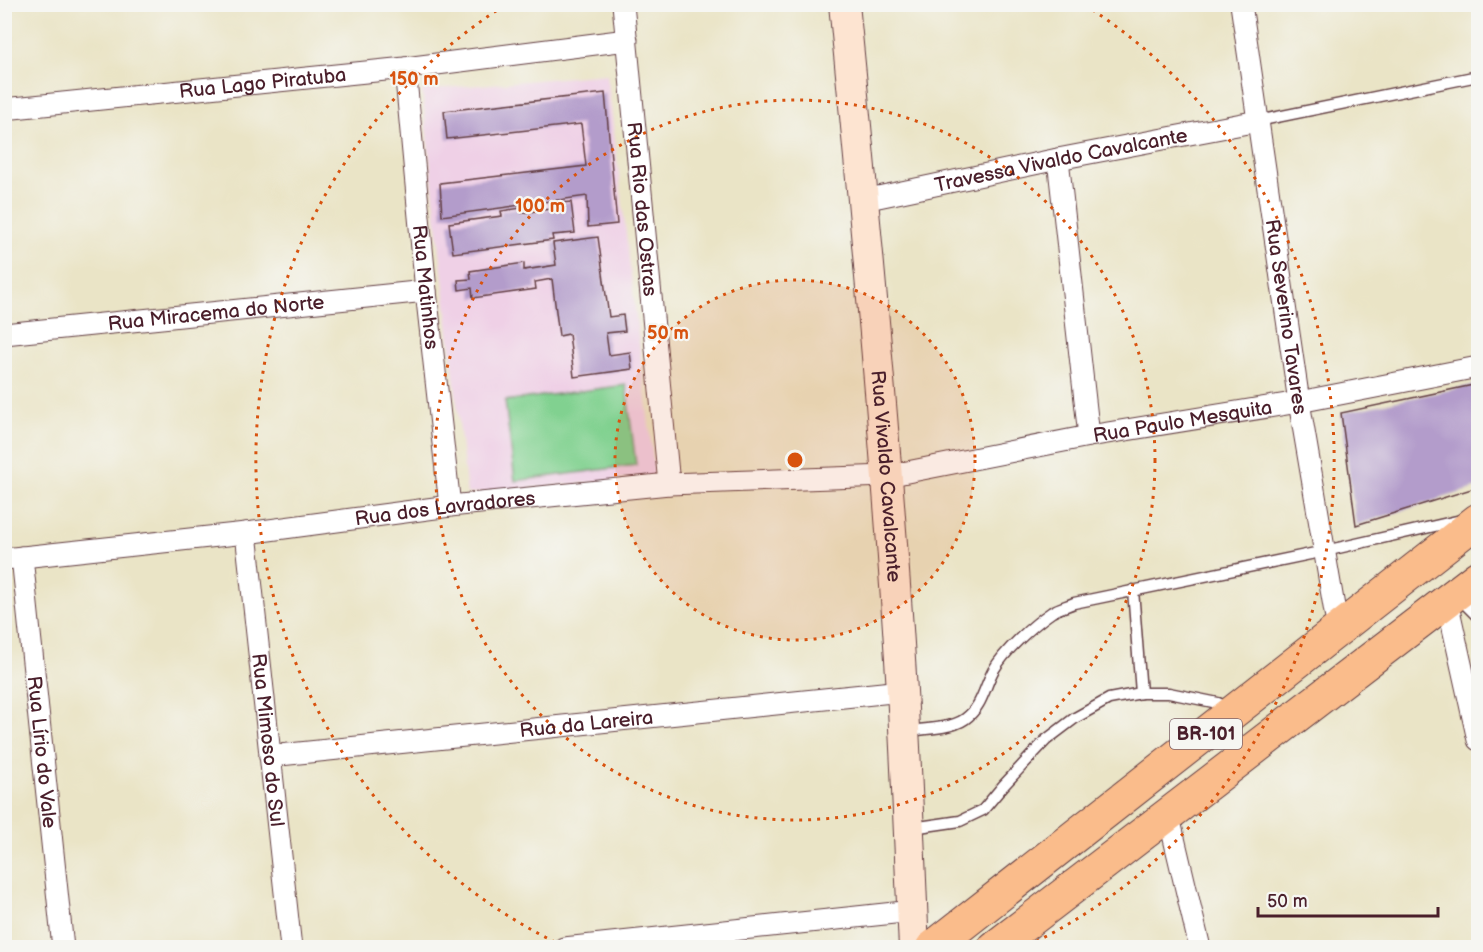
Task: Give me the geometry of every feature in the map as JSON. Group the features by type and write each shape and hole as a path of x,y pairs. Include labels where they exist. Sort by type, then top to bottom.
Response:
{"highway":[{"name":"BR-101","path":"932,948 1479,518"},
{"name":"BR-101","path":"998,946 1168,813 1460,591"}],"main road":[{"name":"Rua Vivaldo Cavalcante","path":"844,4 864,200 887,476 902,691 914,948"}],"street":[{"name":"Rua Rio das Ostras","path":"623,4 669,484"},
{"name":"Rua Severino Tavares","path":"1241,4 1299,402 1338,630"},
{"name":"Rua Lago Piratuba","path":"4,109 405,68 627,40"},
{"name":"Rua Matinhos","path":"405,68 426,291 450,506"},
{"name":"Travessa Vivaldo Cavalcante","path":"864,200 1058,159 1258,121"},
{"path":"1058,159 1089,436"},
{"name":"Rua Miracema do Norte","path":"4,334 426,291"},
{"name":"Rua Paulo Mesquita","path":"887,476 1089,436 1299,402 1479,367"},
{"name":"Rua dos Lavradores","path":"13,558 450,506 669,484 887,476"},
{"name":"Rua Mimoso do Sul","path":"246,532 291,948"},
{"name":"Rua Lírio do Vale","path":"13,558 63,948"},
{"path":"1460,591 1479,740"},
{"name":"Rua da Lareira","path":"270,756 902,691"},
{"path":"1168,813 1200,948"},
{"path":"564,948 913,911"}],"lane":[{"path":"1258,121 1479,76"},
{"path":"904,731 948,726 964,720 977,708 1002,657 1018,640 1053,612 1074,603 1479,518"},
{"path":"1133,590 1141,693"},
{"path":"1460,591 1479,617"},
{"path":"908,828 960,821 983,810 1046,740 1075,718 1109,699 1141,693 1169,693 1218,703 1235,711"}],"shaded area":[{"path":"607,74 655,476 467,494 422,90"}],"green space":[{"path":"626,385 636,465 515,481 505,401"}],"building":[{"path":"605,93 617,224 588,227 587,196 442,216 440,183 586,166 581,124 447,139 444,111"},
{"path":"571,202 575,233 552,235 553,240 453,253 449,223 502,216 501,211 521,208 522,213 550,209 549,204"},
{"path":"598,237 609,317 623,315 625,331 606,333 609,355 630,352 632,369 574,377 569,334 559,336 552,279 535,282 536,289 473,298 472,288 459,290 458,280 471,279 470,271 524,263 524,270 556,265 553,243"},
{"path":"1478,384 1478,487 1356,525 1341,413"}]}
